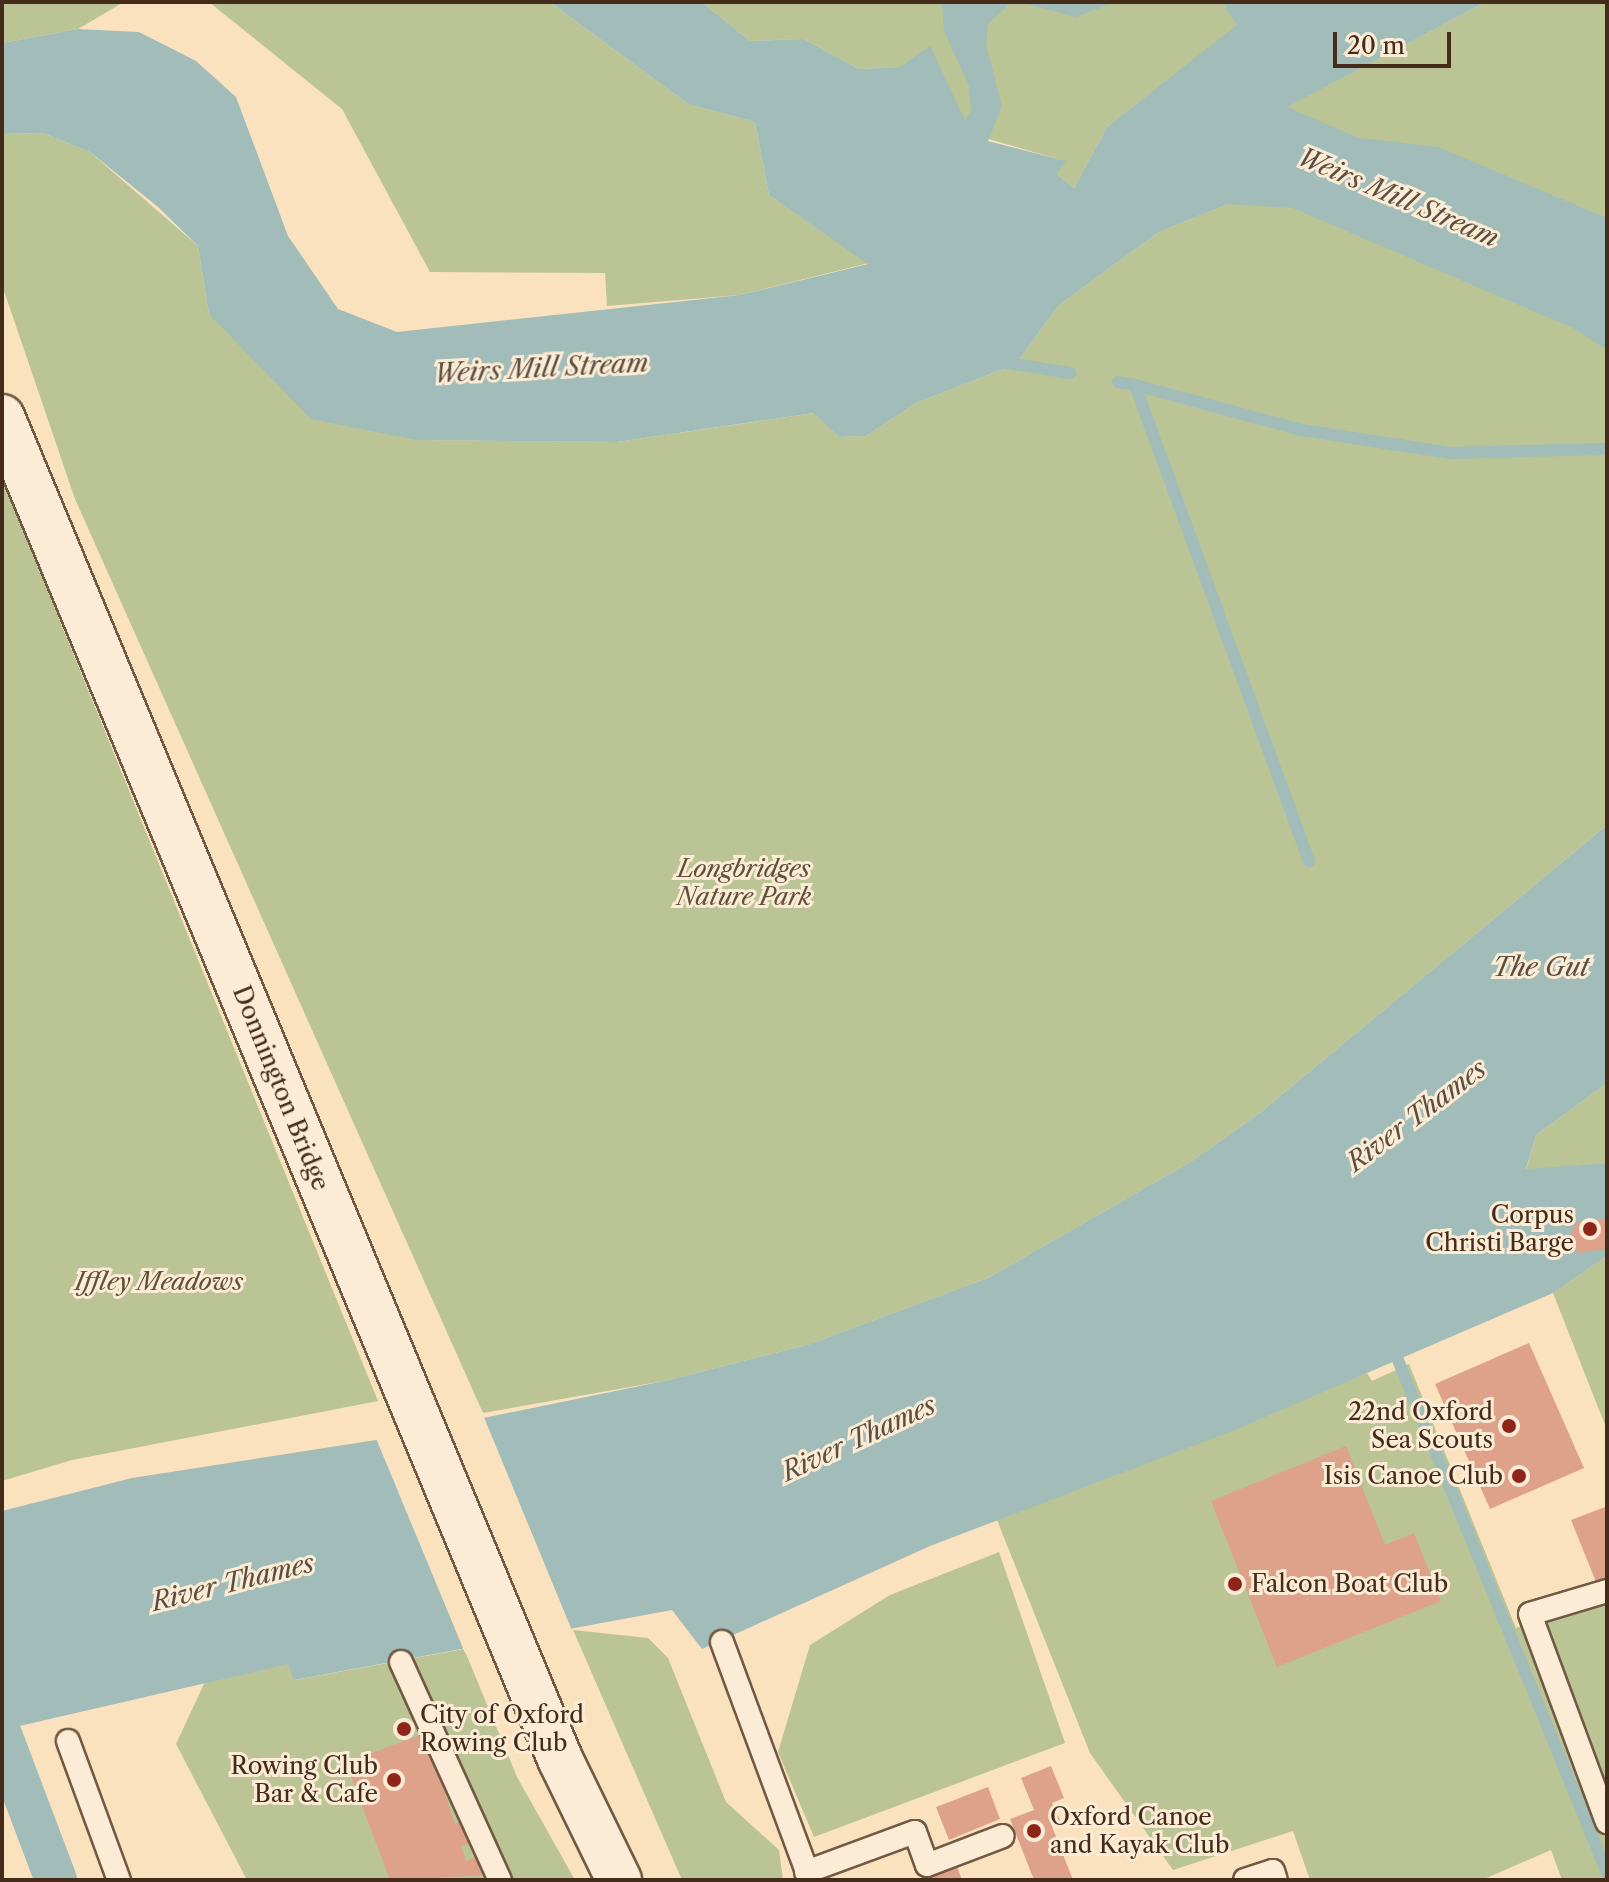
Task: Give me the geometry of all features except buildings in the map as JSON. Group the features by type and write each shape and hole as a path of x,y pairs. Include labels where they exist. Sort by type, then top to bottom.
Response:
{"main road":[{"name":"Donnington Bridge","path":"2,417 560,1759 619,1880"}],"lane":[{"path":"1607,1591 1530,1614 1607,1822"},
{"path":"722,1642 808,1876 915,1832 927,1865 1003,1836"},
{"path":"401,1662 500,1880"},
{"path":"68,1741 119,1880"},
{"path":"1245,1880 1273,1871 1276,1880"}],"green space":[{"path":"2,2 124,2 78,29 2,43"},
{"path":"209,2 550,2 688,104 755,122 769,195 869,263 740,295 607,306 605,273 430,272 342,109"},
{"path":"702,2 1269,2 1107,127 1074,188 1057,174 1065,161 971,134 900,67 859,69 804,39 750,41"},
{"name":"Longbridges Nature Park","path":"1486,2 1607,2 1607,825 1261,1112 1192,1161 988,1278 807,1345 664,1381 483,1413 75,499 2,285 2,134 43,133 90,152 198,246 209,314 417,440 617,442 815,413 839,437 866,436 916,403 1016,364 1059,305 1159,232 1228,204 1286,107"},
{"name":"Iffley Meadows","path":"2,479 378,1401 72,1460 2,1481"},
{"path":"1607,1083 1607,1163 1526,1170 1536,1135"},
{"path":"1607,1256 1607,1430 1553,1293"},
{"path":"1409,1364 1516,1628 1607,1599 1607,1880 1562,1880 1551,1850 1482,1880 1310,1880 1293,1831 1173,1870 1090,1753 997,1520 1367,1373 1372,1381"},
{"path":"999,1552 1065,1743 814,1837 778,1752 810,1645 890,1595"},
{"path":"573,1630 648,1638 668,1658 726,1802 779,1850 783,1880 682,1880"},
{"name":"City of Oxford Rowing Club","path":"464,1649 517,1777 575,1880 247,1880 176,1744 205,1682 288,1663 295,1680"}],"water":[{"name":"Weirs Mill Stream","path":"550,2 702,2 750,41 804,39 859,69 900,67 930,46 965,120 971,112 969,86 944,31 942,2 1012,2 988,24 986,44 1002,106 988,141 1066,161 1057,174 1074,188 1107,127 1237,25 1222,2 1486,2 1287,107 1359,138 1438,147 1607,218 1607,350 1575,329 1293,208 1228,204 1159,232 1059,305 1016,364 916,403 866,436 839,437 814,413 617,442 417,440 311,419 209,314 198,246 158,207 90,152 43,133 2,134 2,43 78,29 139,32 196,61 236,97 288,236 338,309 397,332 740,295 868,264 769,195 755,122 688,104"},
{"path":"1019,2 1116,2 1076,17"},
{"path":"1607,825 1607,1083 1536,1135 1526,1169 1607,1163 1607,1256 1553,1293 1237,1429 930,1546 702,1649 672,1610 294,1680 288,1664 2,1730 2,1511 132,1478 376,1440 664,1381 807,1345 988,1278 1192,1161 1261,1112"}],"pier":[{"path":"481,1410 573,1633 465,1653 375,1436"}],"waterway":[{"path":"1002,362 1070,373"},
{"path":"1118,382 1135,385 1309,861"},
{"path":"1135,385 1302,430 1450,453 1607,449"},
{"path":"1398,1360 1607,1873"},
{"path":"2,1737 56,1880"}],"place":[{"name":"Corpus Christi Barge","path":"1590,1229"},
{"name":"22nd Oxford Sea Scouts","path":"1509,1426"},
{"name":"Isis Canoe Club","path":"1519,1476"},
{"name":"Falcon Boat Club","path":"1235,1584"},
{"name":"City of Oxford Rowing Club","path":"404,1729"},
{"name":"Rowing Club Bar & Cafe","path":"394,1780"},
{"name":"Oxford Canoe and Kayak Club","path":"1034,1831"}],"water label":[{"name":"The Gut","path":"1541,968"},
{"name":"River Thames","path":"1417,1116"},
{"name":"River Thames","path":"859,1439"},
{"name":"River Thames","path":"233,1583"}]}
